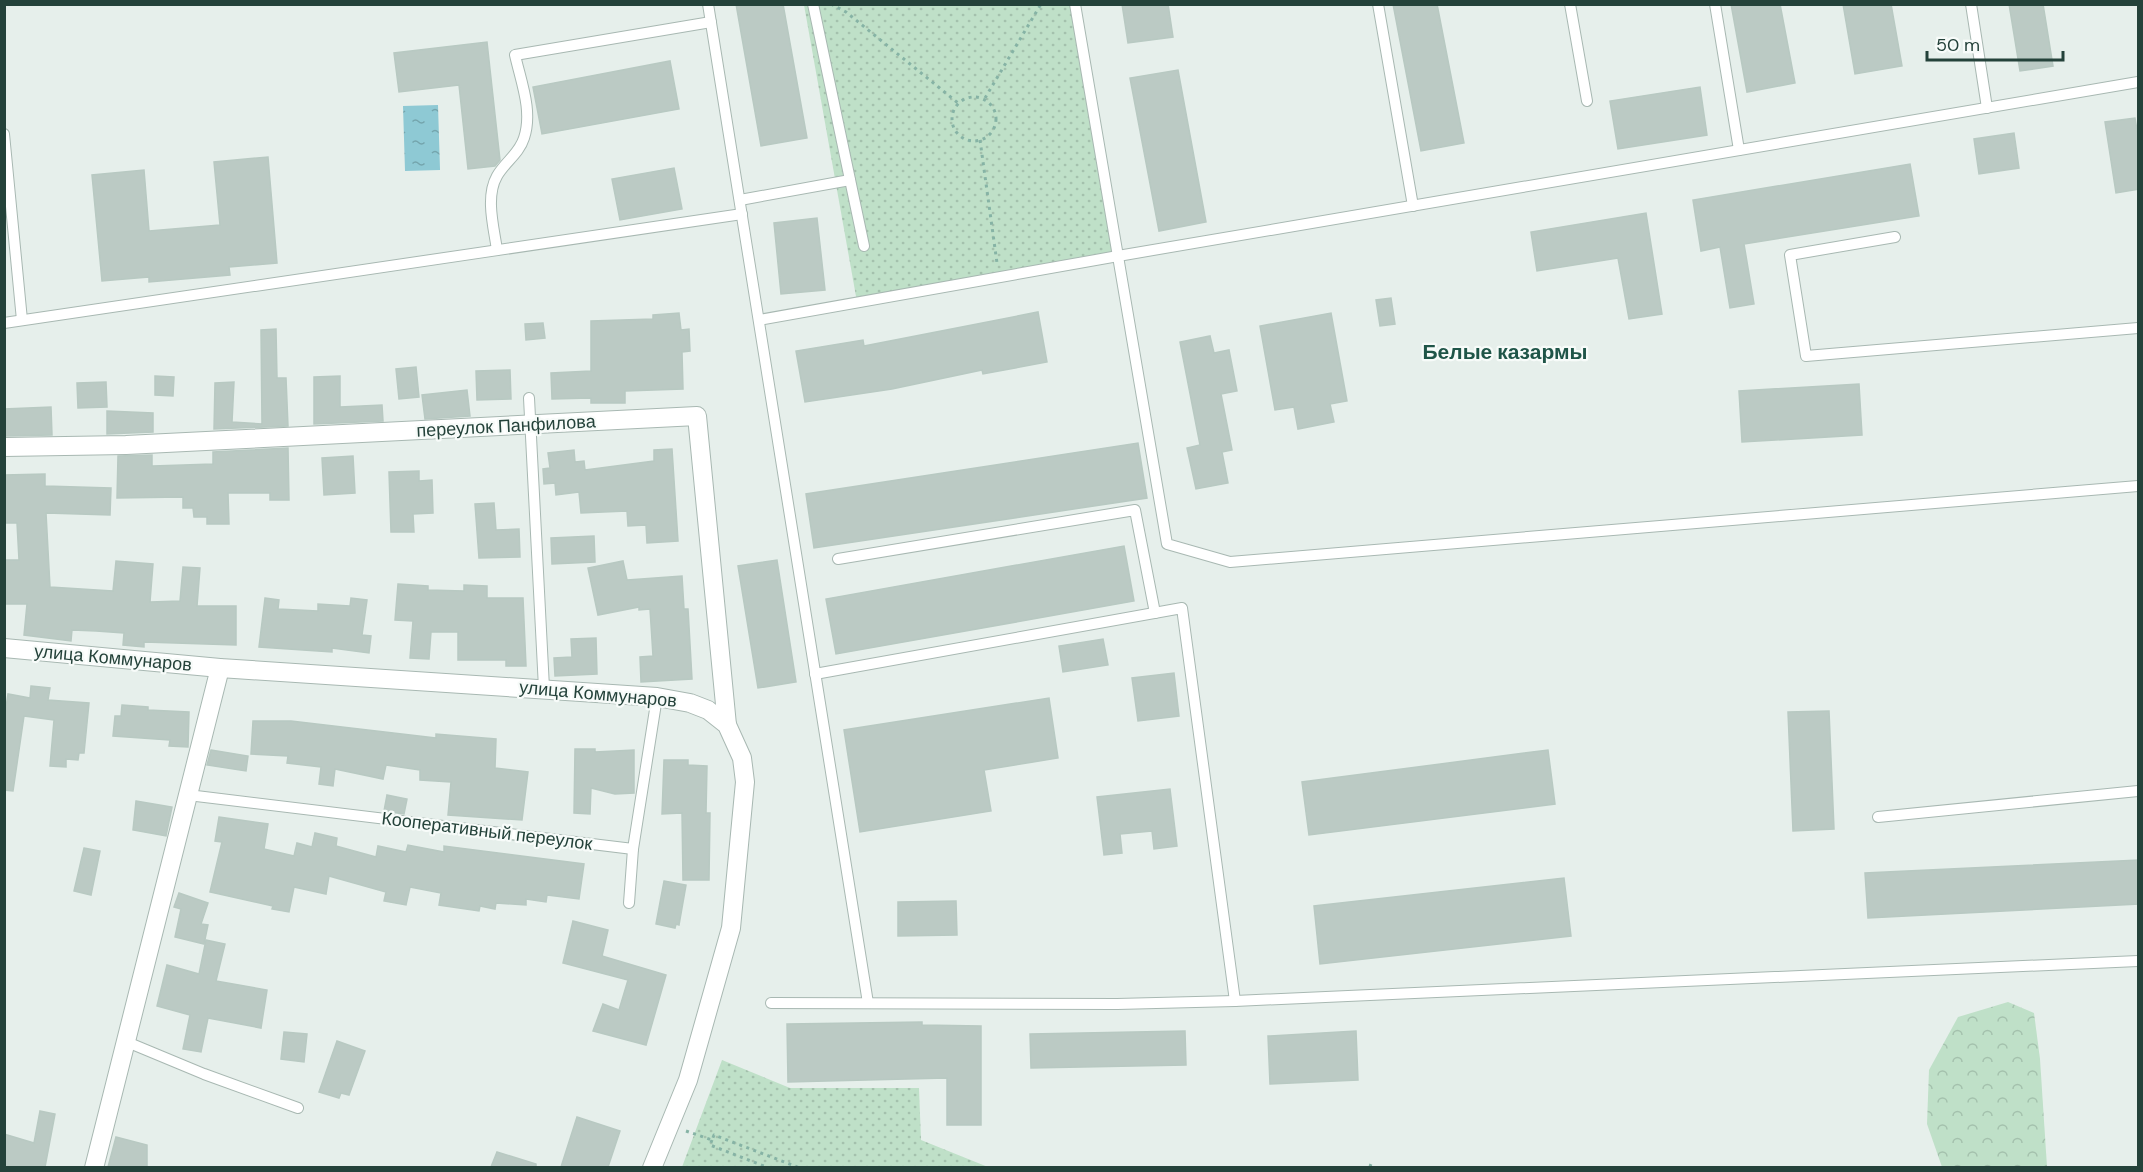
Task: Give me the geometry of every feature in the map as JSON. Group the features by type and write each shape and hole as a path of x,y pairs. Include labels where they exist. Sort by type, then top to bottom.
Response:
{"street":[{"name":"переулок Панфилова","path":"4,447 126,445 697,416 727,725"},
{"name":"улица Коммунаров","path":"4,648 220,668 657,697 690,703 708,710 727,725"},
{"path":"94,1167 220,668"},
{"path":"652,1167 688,1080 731,928 745,783 742,758 727,725"}],"lane":[{"path":"708,4 868,1003"},
{"path":"813,4 864,246"},
{"path":"1075,4 1167,544 1230,562 2139,486"},
{"path":"1378,4 1413,206"},
{"path":"1570,4 1587,100"},
{"path":"1715,4 1739,150"},
{"path":"1971,4 1987,108"},
{"path":"497,250 491,202 496,176 518,153 525,136 528,108 515,55 711,22"},
{"path":"759,320 1118,256 2139,82"},
{"path":"4,134 22,320"},
{"path":"740,200 850,180"},
{"path":"4,323 742,214"},
{"path":"1895,237 1790,255 1806,356 2139,328"},
{"path":"529,398 544,688"},
{"path":"838,559 1135,510 1155,613"},
{"path":"815,674 1182,608 1235,1001"},
{"path":"629,903 633,849 657,697"},
{"path":"1878,817 2139,791"},
{"name":"Кооперативный переулок","path":"188,795 633,849"},
{"path":"771,1003 1117,1004 1235,1001 2139,961"},
{"path":"127,1042 204,1074 298,1108"}],"path":[{"path":"831,4 846,12 958,103"},
{"path":"984,99 1041,4"},
{"path":"970,97 984,99 995,110 996,125 993,132 980,140 966,139 955,130 952,116 958,103 970,97"},
{"path":"980,140 999,277"},
{"path":"696,1134 712,1140"},
{"path":"769,1167 710,1145 714,1135 800,1167"},
{"path":"1369,1165 1377,1167"}],"green space":[{"path":"804,5 1075,5 1118,256 857,302"},
{"path":"2008,1002 2034,1013 2040,1059 2047,1167 1942,1167 1927,1124 1929,1070 1958,1017"},
{"path":"722,1060 790,1088 919,1088 921,1140 988,1167 682,1167"}],"water":[{"path":"438,105 440,170 405,171 403,106"}],"building":[{"path":"736,4 783,4 807,138 761,146"},
{"path":"1122,4 1168,4 1173,37 1128,43"},
{"path":"1393,4 1437,4 1464,143 1421,151"},
{"path":"1731,4 1780,4 1795,83 1747,92"},
{"path":"1843,4 1891,4 1902,66 1855,74"},
{"path":"2009,4 2043,4 2053,66 2020,71"},
{"path":"487,42 500,160 495,166 468,169 459,85 399,92 394,53"},
{"path":"670,61 679,109 542,134 533,87"},
{"path":"1178,70 1206,222 1159,231 1130,78"},
{"path":"1700,87 1707,135 1618,149 1610,101"},
{"path":"2135,118 2139,142 2139,189 2116,193 2105,122"},
{"path":"2014,133 2019,168 1979,174 1974,139"},
{"path":"268,157 277,263 229,267 230,275 149,282 149,277 102,281 92,175 144,170 149,231 220,225 214,162"},
{"path":"1910,164 1919,216 1744,244 1754,304 1730,308 1720,247 1701,251 1693,200"},
{"path":"674,168 682,209 620,220 612,179"},
{"path":"1646,213 1662,314 1629,319 1618,258 1537,271 1531,232"},
{"path":"817,218 825,290 781,294 774,223"},
{"path":"1391,298 1395,324 1380,326 1376,300"},
{"path":"1038,312 1047,362 983,374 982,370 892,389 805,402 796,351 863,340 864,346"},
{"path":"679,313 681,330 689,329 690,351 682,352 683,389 625,391 625,403 591,403 591,398 552,399 551,373 591,371 591,321 653,319 653,315"},
{"path":"1331,313 1347,401 1330,404 1334,422 1298,429 1294,407 1275,410 1260,326"},
{"path":"543,323 545,338 526,340 525,324"},
{"path":"276,329 277,378 286,378 288,426 214,429 215,383 234,382 232,422 262,424 261,330"},
{"path":"1210,336 1214,353 1229,350 1237,391 1221,394 1232,450 1222,452 1228,483 1196,489 1187,448 1200,445 1180,342"},
{"path":"416,367 419,397 399,399 396,369"},
{"path":"510,370 511,399 477,400 476,371"},
{"path":"155,376 174,377 173,396 155,395"},
{"path":"340,376 340,407 382,405 383,421 314,424 314,377"},
{"path":"106,382 107,407 78,408 77,383"},
{"path":"1859,384 1862,435 1742,442 1739,391"},
{"path":"467,390 470,416 425,419 422,395"},
{"path":"51,407 52,435 4,436 4,409"},
{"path":"107,411 153,413 153,432 107,434"},
{"path":"1138,443 1147,498 814,548 806,494"},
{"path":"288,448 289,500 270,500 270,493 228,493 229,524 207,524 207,517 194,517 193,508 183,508 183,497 117,498 118,456 152,455 152,466 213,464 213,452"},
{"path":"672,449 678,541 647,543 646,525 628,526 627,511 581,513 579,492 556,495 555,483 544,484 543,469 550,468 548,453 574,450 575,462 584,461 585,470 654,461 654,450"},
{"path":"353,456 355,493 324,495 322,458"},
{"path":"419,471 419,481 432,480 433,513 413,514 414,532 391,532 389,472"},
{"path":"45,474 45,486 111,488 110,515 46,513 50,587 113,591 116,561 153,564 150,602 180,601 183,567 200,568 197,606 236,606 236,645 144,642 144,647 123,645 124,633 96,631 72,630 71,641 24,635 27,604 4,604 4,560 19,560 17,523 4,523 4,475"},
{"path":"494,503 496,530 519,529 520,557 479,558 475,504"},
{"path":"594,536 595,562 552,564 551,538"},
{"path":"1124,546 1134,601 836,654 826,599"},
{"path":"777,560 796,682 758,688 738,566"},
{"path":"623,561 627,580 682,576 684,609 688,609 692,679 641,682 640,657 653,656 650,609 639,610 639,607 598,615 588,568"},
{"path":"398,584 428,586 428,590 464,591 464,585 487,586 487,598 523,598 526,666 506,666 506,660 458,660 458,632 431,632 429,659 410,658 413,621 395,620"},
{"path":"265,598 279,600 278,609 318,611 318,604 350,606 351,598 367,600 362,635 371,636 369,653 332,648 332,652 259,647"},
{"path":"596,638 597,674 555,676 554,658 572,657 571,639"},
{"path":"1103,639 1108,665 1063,672 1059,646"},
{"path":"1174,673 1179,716 1138,721 1132,678"},
{"path":"31,686 50,688 48,700 89,703 84,753 79,753 78,760 66,759 66,767 50,766 54,720 24,716 13,791 4,790 4,720 8,694 30,698"},
{"path":"1049,698 1058,758 984,770 991,811 860,832 844,730"},
{"path":"122,705 148,707 148,710 189,712 188,747 169,746 170,740 113,736 115,716 121,716"},
{"path":"1829,711 1834,829 1793,831 1788,712"},
{"path":"253,721 291,721 436,738 436,734 496,739 495,768 528,772 522,820 448,815 451,782 420,780 420,770 386,765 383,779 335,769 333,786 319,784 321,767 287,763 288,756 251,754"},
{"path":"575,749 595,749 595,752 634,750 634,793 615,794 591,788 590,814 574,813"},
{"path":"211,750 248,756 246,771 207,765"},
{"path":"1548,750 1555,804 1309,835 1302,782"},
{"path":"664,760 688,760 688,765 707,766 706,813 710,813 709,880 683,880 682,813 662,814"},
{"path":"1170,789 1177,846 1154,849 1152,831 1120,834 1122,853 1104,855 1097,797"},
{"path":"387,795 407,799 404,814 384,811"},
{"path":"136,801 172,807 166,836 133,830"},
{"path":"219,817 268,824 264,849 294,856 297,843 312,847 315,833 337,838 336,846 376,857 378,846 406,852 408,845 444,852 444,846 584,864 579,899 547,895 546,902 526,899 526,905 496,903 495,909 480,906 479,911 439,905 441,893 410,887 406,905 384,901 386,892 329,876 326,894 294,887 289,912 272,909 273,906 210,892 222,842 215,841"},
{"path":"84,848 100,851 91,895 74,891"},
{"path":"2139,860 2139,904 1868,918 1865,873"},
{"path":"1564,878 1571,936 1320,964 1314,906"},
{"path":"664,881 686,885 679,925 676,924 675,928 656,924"},
{"path":"179,893 208,903 201,924 208,925 204,944 175,937 181,909 174,907"},
{"path":"956,901 957,935 898,936 898,902"},
{"path":"573,921 608,930 602,956 666,975 646,1045 593,1031 603,1004 619,1010 628,980 563,963"},
{"path":"206,940 225,944 216,981 267,990 261,1028 208,1018 201,1052 183,1049 190,1015 157,1006 167,965 199,974"},
{"path":"922,1022 922,1025 981,1026 981,1125 947,1125 947,1078 788,1082 787,1024"},
{"path":"1185,1031 1186,1065 1031,1068 1030,1034"},
{"path":"1356,1031 1358,1080 1270,1084 1268,1036"},
{"path":"284,1032 307,1034 304,1062 281,1059"},
{"path":"337,1041 365,1051 349,1095 341,1093 339,1098 319,1092"},
{"path":"40,1111 55,1114 45,1167 4,1167 4,1134 34,1143"},
{"path":"577,1117 620,1131 608,1167 561,1167"},
{"path":"116,1137 147,1145 147,1167 108,1167"},
{"path":"497,1152 536,1164 536,1167 491,1167"}],"district":[{"name":"Белые казармы","path":"1505,352"}]}
